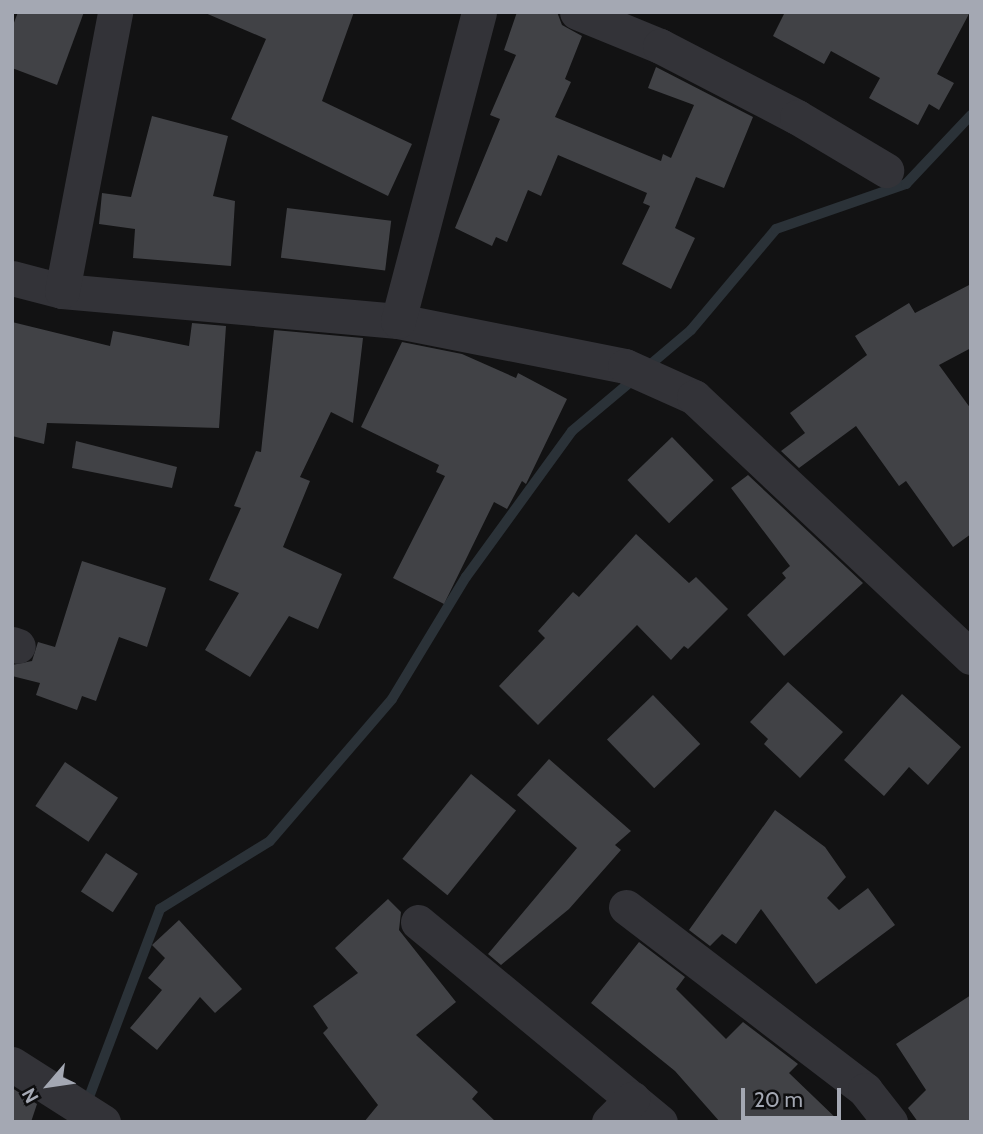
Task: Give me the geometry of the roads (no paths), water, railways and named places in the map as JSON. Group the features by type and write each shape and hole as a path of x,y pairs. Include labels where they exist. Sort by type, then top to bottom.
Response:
{"street":[{"path":"62,291 115,12"},
{"path":"398,321 479,12"},
{"path":"577,12 673,53 797,117 886,170"},
{"path":"12,278 62,291 398,321 625,366 694,397 971,657"},
{"path":"626,907 865,1090 890,1122"},
{"path":"418,922 621,1110 660,1122"},
{"path":"12,1064 103,1122"}],"waterway":[{"path":"645,369 691,330 776,229 906,184 971,115"},
{"path":"86,1105 160,909 270,841 392,699 466,577 572,431 634,379"}]}
